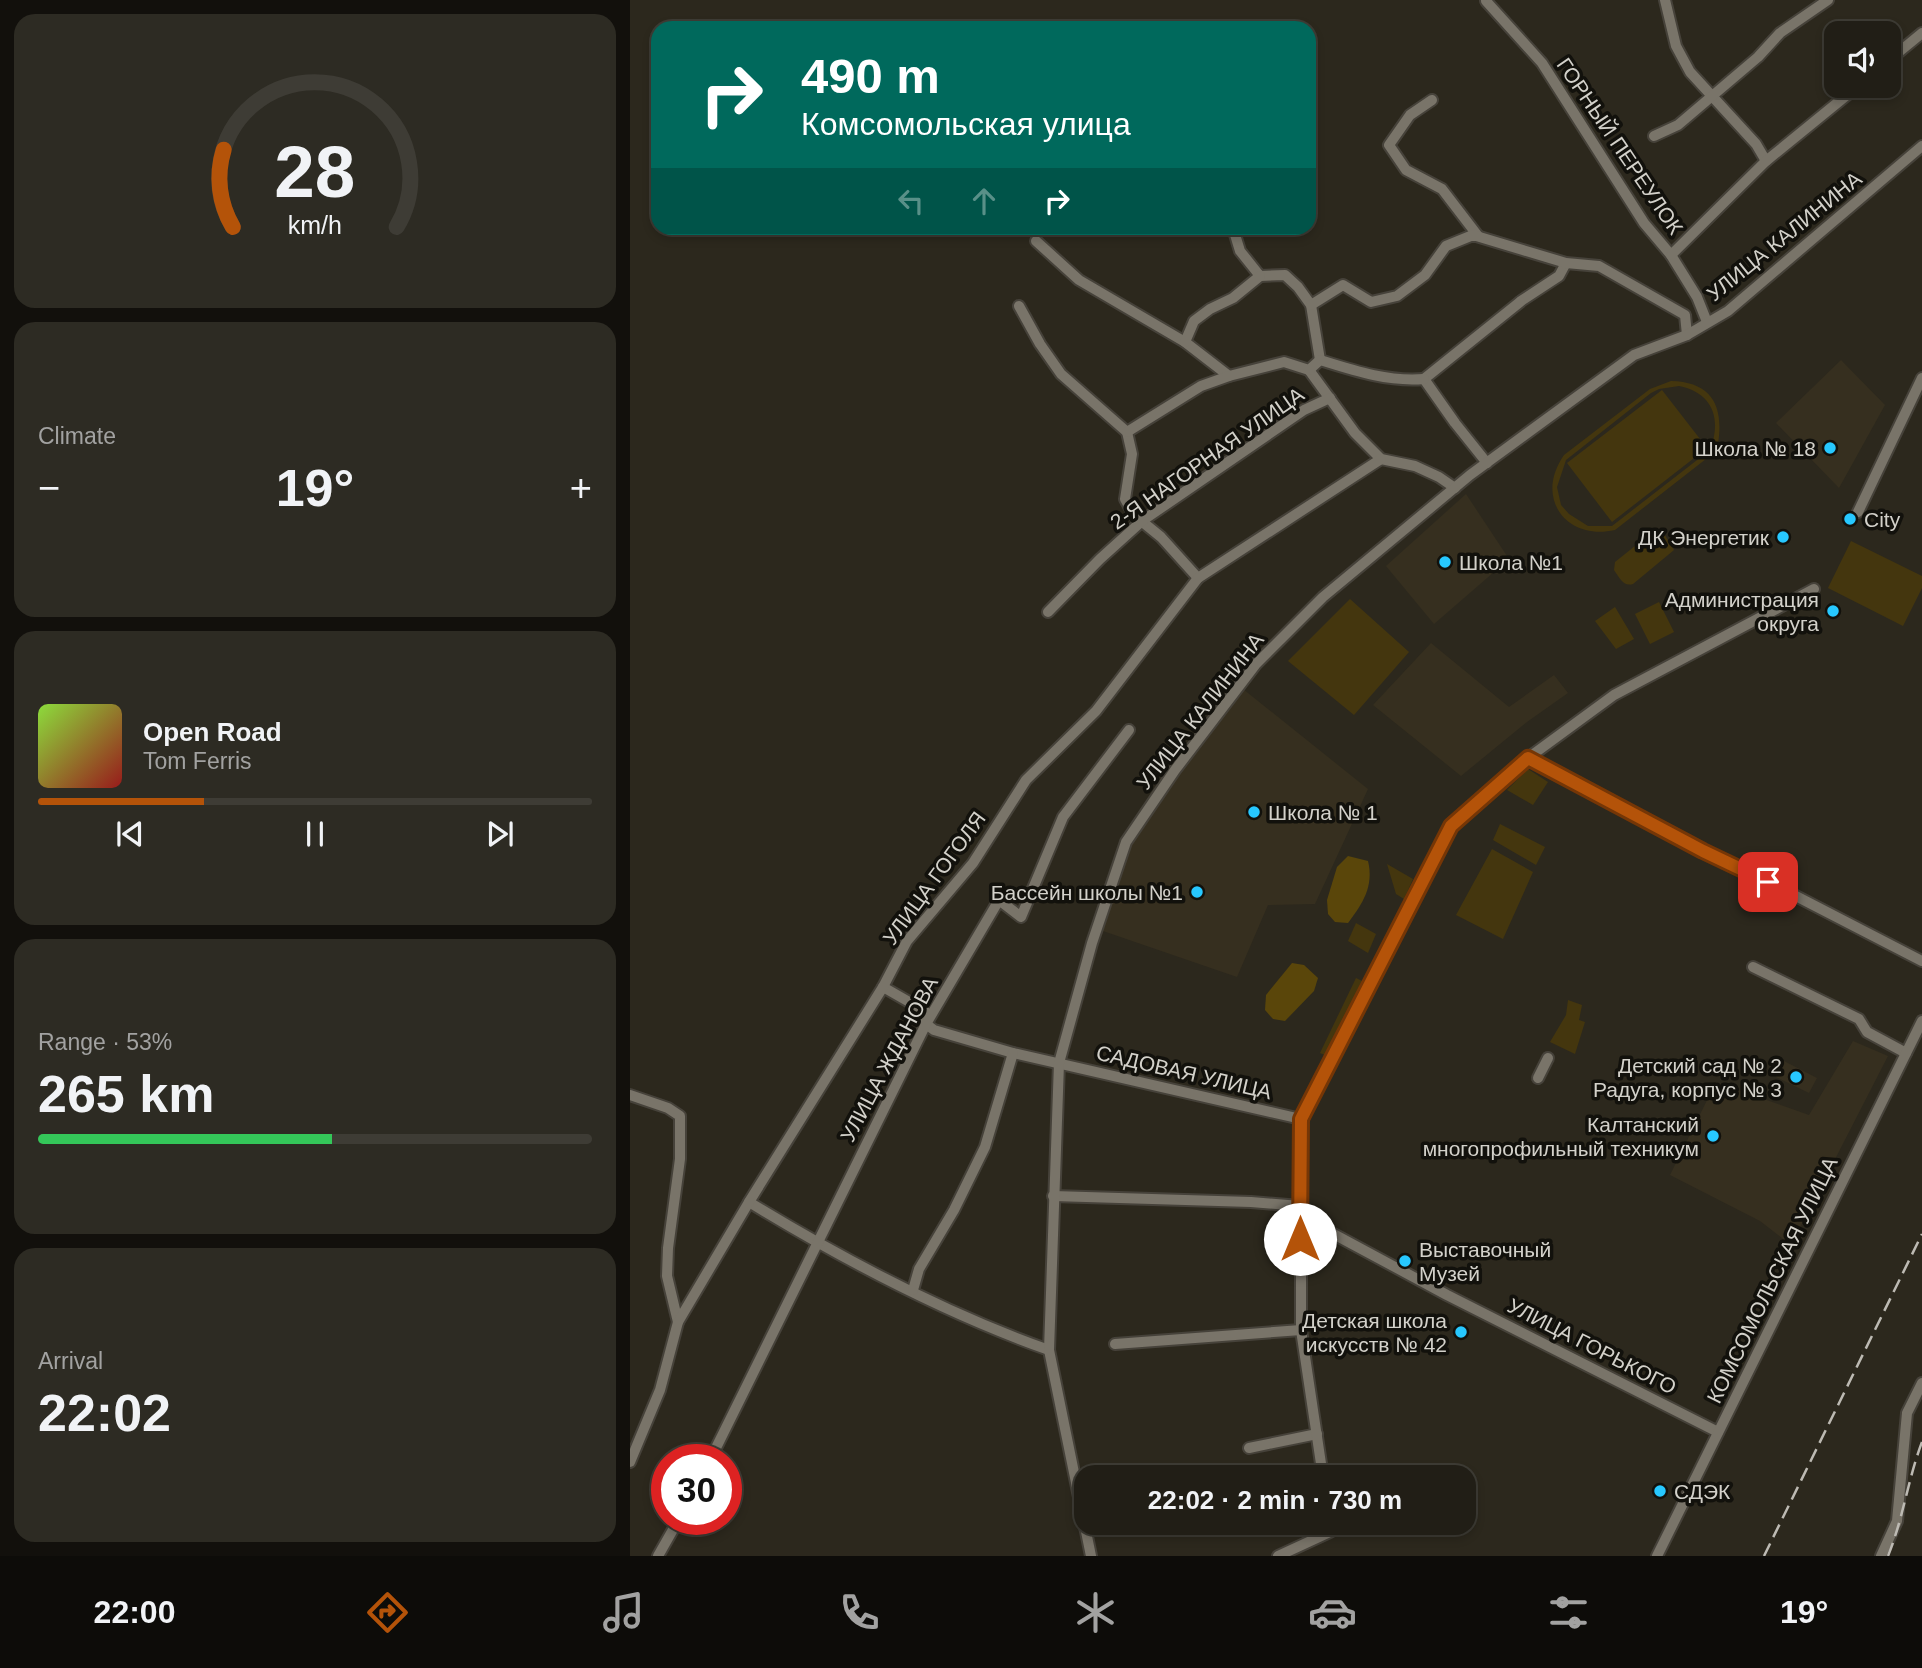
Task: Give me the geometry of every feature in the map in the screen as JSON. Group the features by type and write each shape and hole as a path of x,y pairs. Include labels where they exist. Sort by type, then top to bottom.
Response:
{"street":[{"path":"1665,0 1676,46 1690,72 1756,144 1766,161"},
{"path":"1654,136 1678,125 1758,57 1780,33 1828,0"},
{"name":"ГОРНЫЙ ПЕРЕУЛОК","path":"1486,1 1542,63 1644,223 1671,256 1697,297 1707,322"},
{"path":"1901,50 1922,33"},
{"path":"1671,256 1766,161 1843,98"},
{"path":"1432,100 1410,115 1389,145 1406,170 1442,189 1478,236"},
{"name":"УЛИЦА КАЛИНИНА","path":"1091,1556 1049,1350 1059,1063 1092,943 1126,842 1175,770 1256,664 1323,597 1487,463 1634,355 1687,335 1728,311 1920,152"},
{"path":"1235,235 1240,251 1260,276"},
{"path":"1311,305 1343,285 1371,302 1397,296 1425,275 1446,246 1473,235 1566,262 1599,267 1685,315 1687,335"},
{"path":"1037,241 1079,280 1185,342 1229,376"},
{"path":"1320,360 1370,375 1405,380 1424,379 1482,331 1559,275 1566,262"},
{"path":"1185,342 1194,321 1210,309 1233,298 1260,276 1285,275 1311,305 1320,360"},
{"path":"1019,306 1040,344 1061,374 1127,432 1132,454 1125,499 1134,515 1161,537 1198,578"},
{"path":"1309,370 1320,360"},
{"path":"1127,432 1201,386 1284,362 1309,370 1354,433 1381,458 1415,466 1455,488"},
{"path":"1858,512 1922,378"},
{"path":"1424,379 1487,463"},
{"name":"2-Я НАГОРНАЯ УЛИЦА","path":"1048,612 1142,521 1294,417 1330,398"},
{"name":"УЛИЦА ГОГОЛЯ","path":"630,1462 660,1390 678,1322 883,987 907,941 973,863 1026,780 1096,711 1198,578 1381,458"},
{"path":"1321,1465 1301,1330 1301,1119 1451,826 1528,758 1615,695 1814,589"},
{"name":"УЛИЦА ЖДАНОВА","path":"718,1444 926,1024 999,900 1021,917 1063,817 1129,730"},
{"path":"1528,758 1703,851 1922,961"},
{"path":"1753,967 1859,1019 1867,1032 1906,1053"},
{"path":"883,987 925,1011 926,1024"},
{"name":"КОМСОМОЛЬСКАЯ УЛИЦА","path":"1657,1556 1922,1020"},
{"name":"САДОВАЯ УЛИЦА","path":"926,1024 934,1030 1013,1053 1301,1119"},
{"path":"913,1290 919,1269 932,1251 985,1147 1013,1053"},
{"path":"1538,1078 1548,1058"},
{"path":"630,1095 668,1108 680,1116 680,1159 667,1276 678,1322"},
{"path":"1053,1196 1201,1200 1300,1211"},
{"path":"749,1202 816,1242 991,1329 1049,1350"},
{"name":"УЛИЦА ГОРЬКОГО","path":"1300,1211 1447,1295 1718,1432"},
{"path":"1115,1344 1301,1330"},
{"path":"1881,1556 1897,1521 1907,1413 1922,1383"},
{"path":"1249,1448 1317,1434"},
{"path":"658,1556 670,1535"},
{"path":"1278,1556 1316,1535"}],"shaded area":[{"name":"Школа № 18","path":"1841,360 1885,405 1839,488 1776,423"},
{"path":"1671,381 1685,382 1705,391 1717,408 1720,448 1615,530 1598,532 1582,529 1569,522 1554,501 1552,486 1564,455 1650,389","holes":["1679,386 1691,389 1707,401 1712,409 1715,428 1710,450 1612,526 1588,526 1569,514 1561,505 1557,487 1566,460 1651,393"]},
{"path":"1662,390 1707,448 1612,522 1567,463"},
{"name":"Школа №1","path":"1466,494 1509,559 1434,624 1386,566"},
{"path":"1655,530 1663,532 1674,550 1633,584 1624,583 1614,570 1615,562"},
{"path":"1851,541 1922,576 1922,588 1903,626 1828,588"},
{"path":"1350,599 1409,652 1354,715 1288,661"},
{"path":"1659,602 1674,632 1650,644 1635,614"},
{"path":"1615,607 1634,639 1616,649 1595,621"},
{"path":"1431,643 1509,707 1554,675 1568,693 1527,722 1461,776 1373,705"},
{"name":"Школа № 1","path":"1243,689 1368,789 1315,904 1268,905 1237,977 1103,931 1134,835"},
{"path":"1528,769 1548,782 1533,805 1507,790"},
{"path":"1500,824 1545,847 1536,865 1493,840"},
{"path":"1492,849 1533,872 1503,939 1456,915"},
{"path":"1348,856 1368,861 1370,878 1363,901 1348,923 1335,922 1328,914 1327,900 1337,867"},
{"path":"1387,864 1413,879 1404,899 1396,894"},
{"path":"1356,923 1376,934 1368,953 1348,941"},
{"path":"1292,963 1304,965 1318,978 1314,991 1285,1021 1273,1019 1265,1010 1266,995"},
{"path":"1356,978 1364,982 1329,1057 1320,1053"},
{"path":"1568,1000 1582,1005 1579,1020 1585,1022 1575,1054 1550,1042 1566,1015"},
{"path":"1853,1041 1888,1056 1791,1245 1760,1221 1670,1175 1716,1082 1809,1115"},
{"name":"Детский сад № 2 Радуга, корпус № 3","path":"1784,1061 1817,1078 1809,1093 1776,1077"}],"railway":[{"path":"1764,1556 1922,1234"},
{"path":"1888,1556 1922,1442"}],"place":[{"name":"Школа № 18","path":"1830,448"},
{"name":"City","path":"1850,519"},
{"name":"ДК Энергетик","path":"1783,537"},
{"name":"Школа №1","path":"1445,562"},
{"name":"Администрация округа","path":"1833,611"},
{"name":"Школа № 1","path":"1254,812"},
{"name":"Бассейн школы №1","path":"1197,892"},
{"name":"Детский сад № 2 Радуга, корпус № 3","path":"1796,1077"},
{"name":"Калтанский многопрофильный техникум","path":"1713,1136"},
{"name":"Выставочный Музей","path":"1405,1261"},
{"name":"Детская школа искусств № 42","path":"1461,1332"},
{"name":"СДЭК","path":"1660,1491"}],"route":[{"path":"1300,1239 1301,1119 1451,826 1528,758 1703,851 1768,882"}]}
